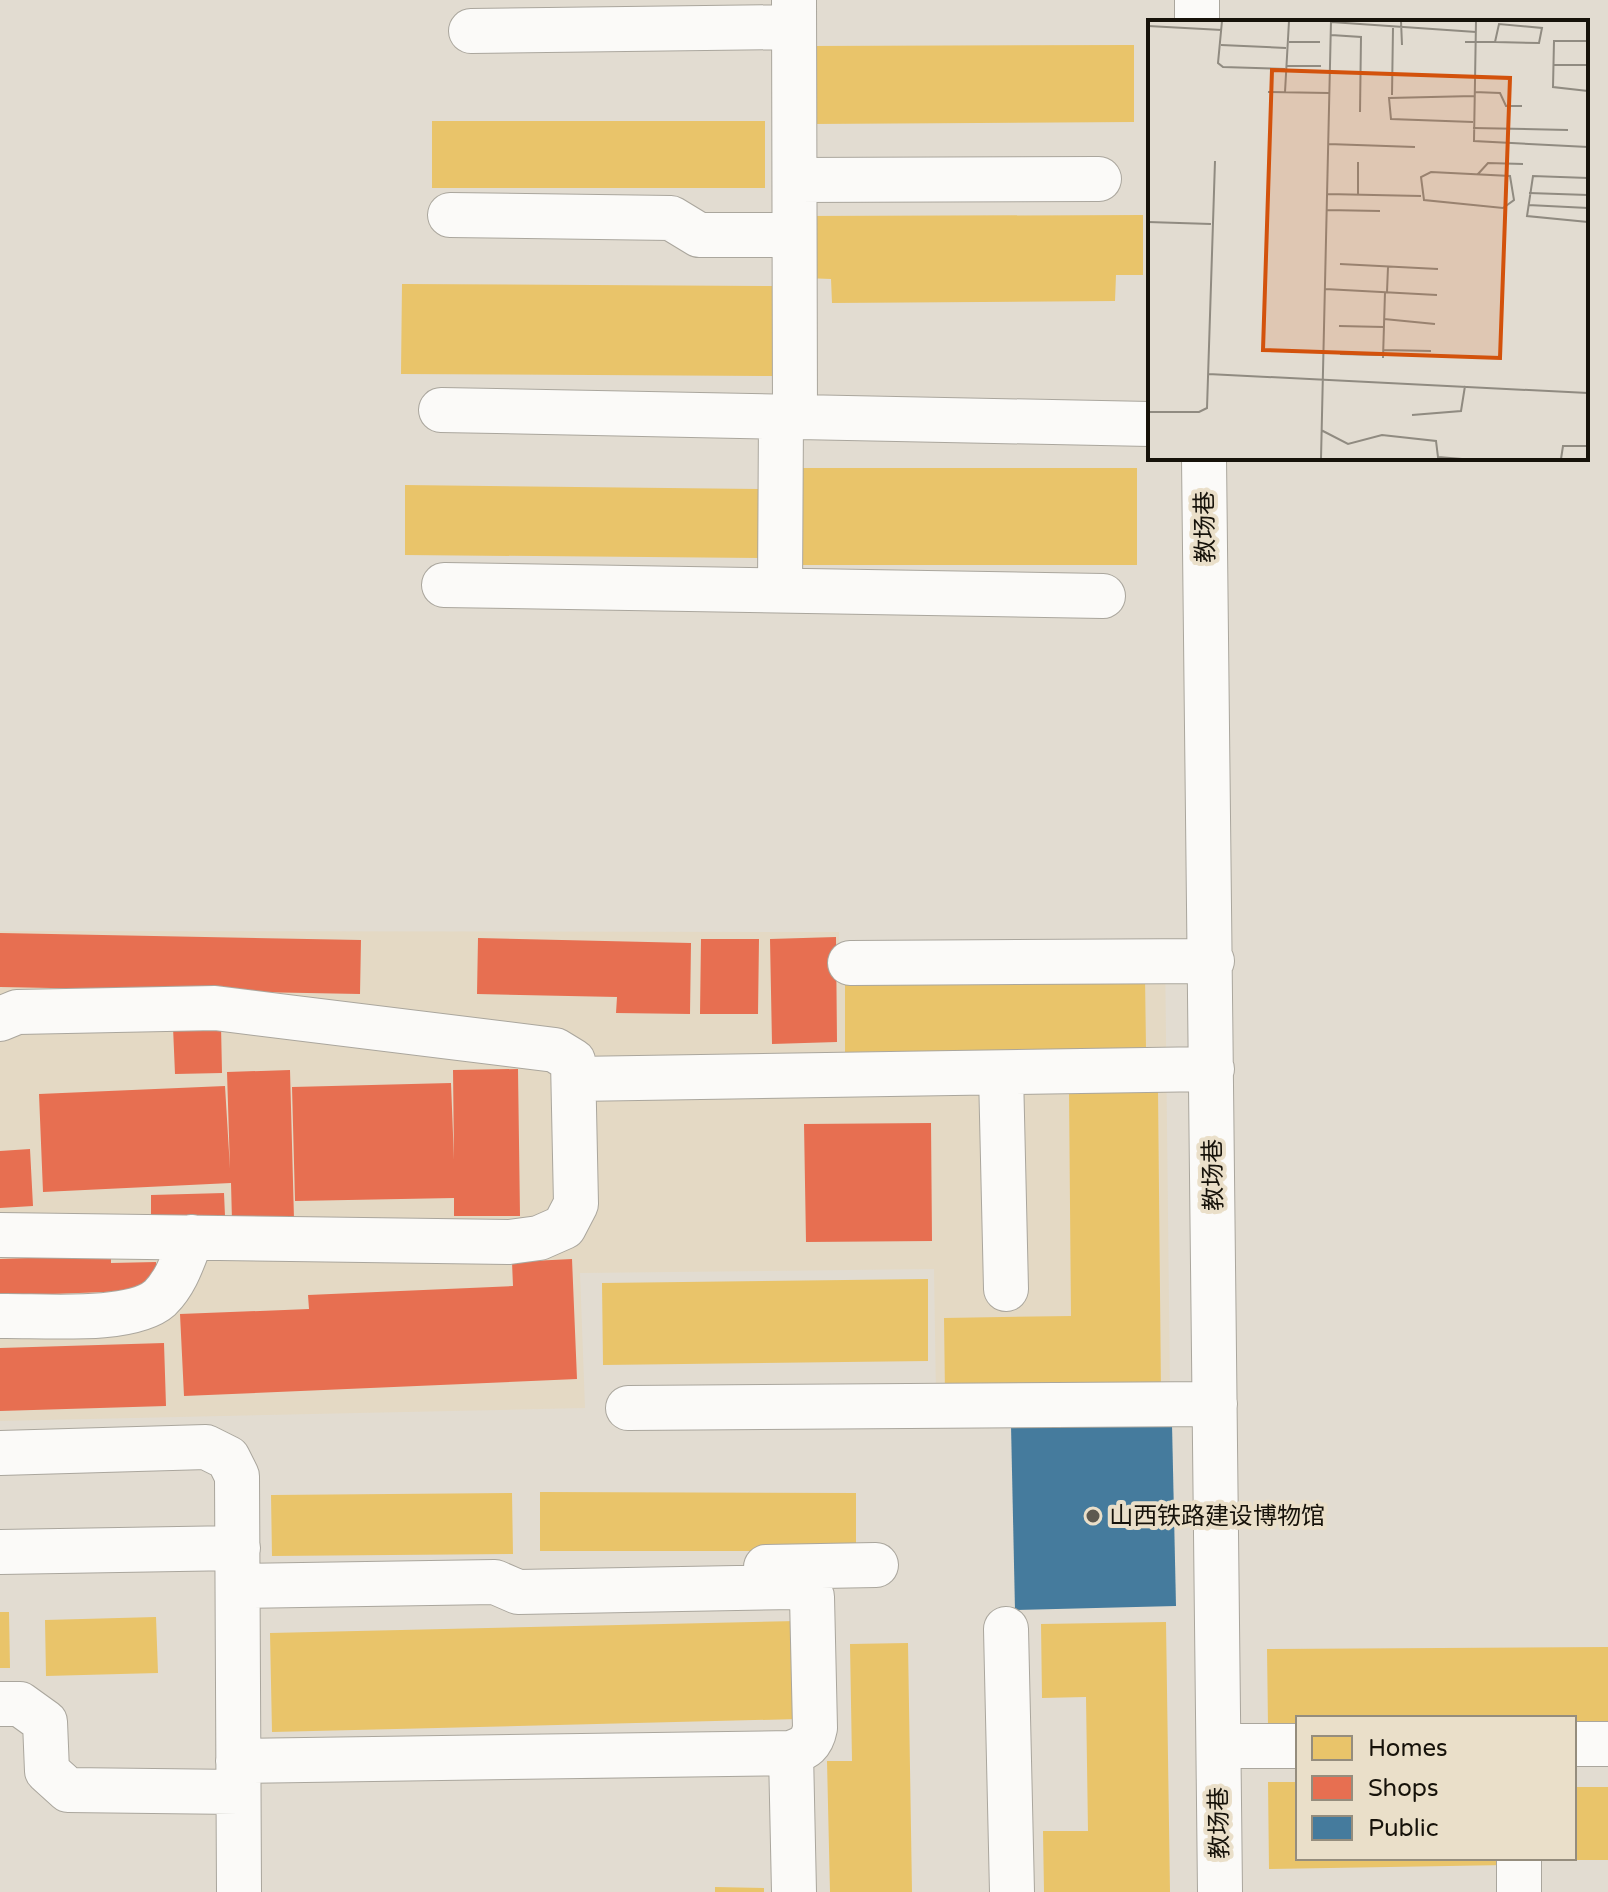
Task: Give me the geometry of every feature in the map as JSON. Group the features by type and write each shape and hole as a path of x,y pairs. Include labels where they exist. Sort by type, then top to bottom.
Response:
{"street":[{"path":"471,31 794,14 794,235 780,590"},
{"path":"795,180 1099,179"},
{"path":"450,215 671,218 699,235 794,235"},
{"path":"441,410 1148,424"},
{"name":"教场巷","path":"1204,460 1220,1892"},
{"path":"444,585 1103,596"},
{"path":"850,963 1212,961"},
{"path":"0,1019 17,1012 215,1008 555,1050 573,1061 576,1204 564,1227 539,1238 509,1242 0,1235"},
{"path":"575,1079 1212,1069"},
{"path":"1001,1073 1006,1289"},
{"path":"0,1316 129,1313 157,1300 176,1279 192,1237"},
{"path":"628,1408 1215,1404"},
{"path":"0,1453 206,1447 228,1458 237,1476 239,1892"},
{"path":"0,1552 495,1582 518,1592 796,1587 806,1590 812,1597 815,1728 813,1739 805,1748 791,1753 238,1776 68,1790 47,1771 45,1722 20,1704 0,1704"},
{"path":"495,1582 516,1569 876,1565"},
{"path":"1006,1629 1012,1892"},
{"path":"1576,1744 1608,1744"},
{"path":"1219,1746 1296,1746"},
{"path":"791,1753 794,1892"},
{"path":"1519,1860 1519,1892"}],"shaded area":[{"path":"0,931 839,932 839,953 1165,949 1170,1394 936,1396 934,1269 580,1273 585,1408 0,1421"}],"building: Homes":[{"path":"1134,45 1134,122 812,124 812,46"},
{"path":"432,121 765,121 765,188 432,188"},
{"path":"1143,215 1143,275 1116,275 1115,301 832,303 831,279 805,278 805,216"},
{"path":"402,284 779,286 778,376 401,374"},
{"path":"794,468 1137,468 1137,565 794,565"},
{"path":"405,485 759,489 759,558 405,555"},
{"path":"1145,976 1146,1049 845,1052 845,979"},
{"path":"1158,1090 1161,1392 945,1394 944,1318 1071,1316 1069,1091"},
{"path":"928,1279 928,1361 603,1365 602,1283"},
{"path":"540,1492 856,1493 856,1551 540,1551"},
{"path":"512,1493 513,1554 272,1556 271,1495"},
{"path":"0,1612 9,1612 10,1668 0,1668"},
{"path":"156,1617 158,1673 46,1676 45,1620"},
{"path":"797,1621 799,1719 272,1732 270,1633"},
{"path":"1166,1622 1170,1892 1044,1892 1043,1831 1088,1831 1086,1697 1042,1698 1041,1624"},
{"path":"908,1643 912,1892 830,1892 827,1761 852,1761 850,1644"},
{"path":"1608,1647 1608,1723 1576,1724 1576,1716 1296,1716 1296,1726 1268,1726 1267,1649"},
{"path":"1268,1782 1296,1782 1296,1860 1507,1860 1508,1865 1269,1869"},
{"path":"1576,1787 1608,1787 1608,1860 1576,1860"},
{"path":"715,1887 764,1888 764,1892 715,1892"}],"building: Shops":[{"path":"0,933 361,940 360,994 0,987"},
{"path":"836,937 837,1042 772,1044 770,939"},
{"path":"478,938 691,943 690,1014 616,1013 617,997 477,994"},
{"path":"701,939 759,939 758,1014 700,1014"},
{"path":"221,1025 222,1073 175,1074 173,1027"},
{"path":"518,1069 520,1216 454,1216 454,1198 295,1201 292,1087 451,1083 454,1160 453,1070"},
{"path":"290,1070 294,1219 232,1221 231,1183 43,1192 39,1094 225,1086 230,1169 227,1072"},
{"path":"931,1123 932,1241 806,1242 804,1124"},
{"path":"30,1149 33,1206 0,1208 0,1151"},
{"path":"224,1193 225,1216 151,1220 151,1195"},
{"path":"111,1255 111,1263 156,1262 157,1290 0,1296 0,1259"},
{"path":"572,1259 577,1379 184,1396 180,1314 309,1309 308,1295 513,1286 512,1262"},
{"path":"164,1343 166,1406 0,1411 0,1348"}],"building: Public":[{"name":"山西铁路建设博物馆","path":"1172,1424 1176,1606 1015,1610 1011,1425"}],"place":[{"name":"山西铁路建设博物馆","path":"1093,1516"}]}
